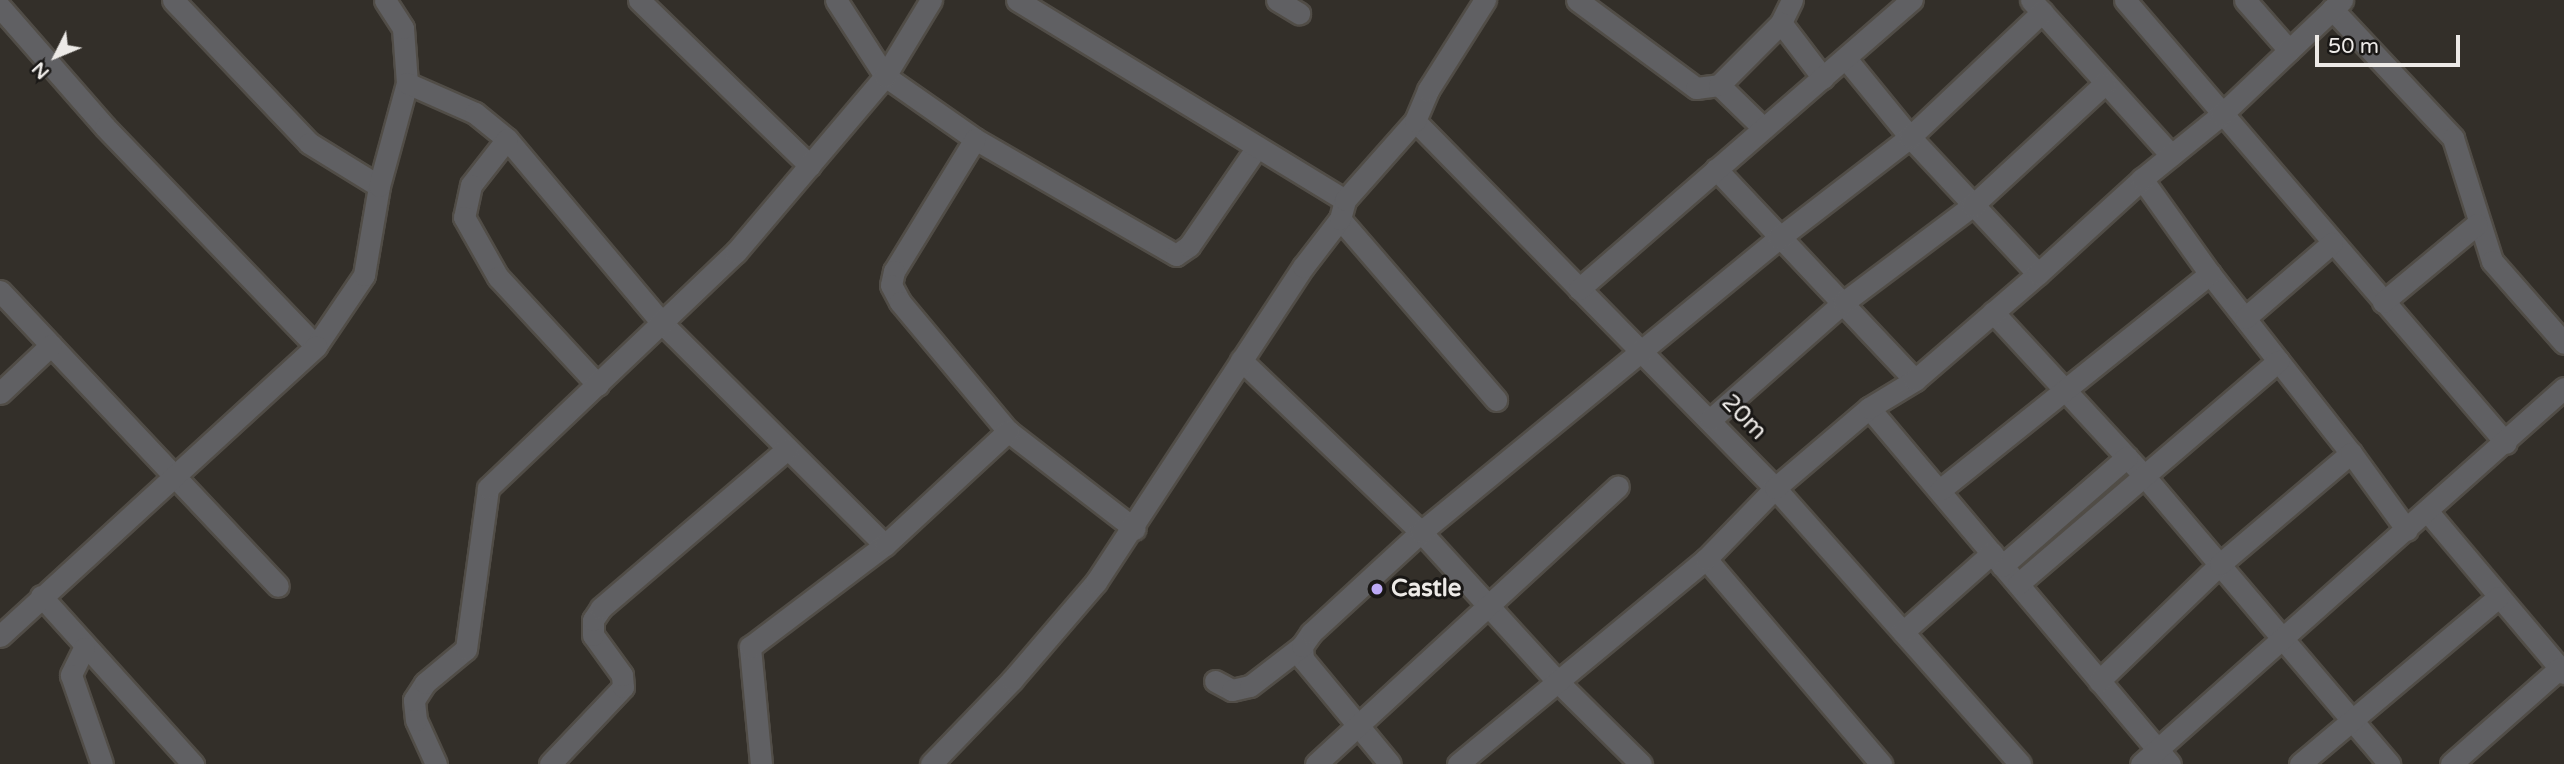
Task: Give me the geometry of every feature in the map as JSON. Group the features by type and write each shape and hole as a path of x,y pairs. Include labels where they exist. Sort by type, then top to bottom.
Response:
{"street":[{"path":"173,0 309,143 379,186"},
{"path":"0,636 316,346 364,275 379,186 407,83 403,28 385,0"},
{"path":"639,0 810,166"},
{"path":"836,0 885,76 975,139 1176,255 1189,246 1257,146"},
{"path":"436,764 416,720 414,700 425,683 466,649 488,488 736,252 885,76 931,0"},
{"path":"1017,0 1257,146 1343,210 1496,400"},
{"path":"1277,0 1299,13"},
{"path":"931,764 1021,670 1097,582 1135,528 1241,360 1343,210 1415,121 1428,90 1485,0"},
{"path":"1577,0 1696,88 1719,85 1781,23 1792,0"},
{"path":"1578,289 1763,128 1847,60 1912,0"},
{"path":"2125,0 2221,115 2506,443"},
{"path":"2245,0 2289,50"},
{"path":"1458,764 1706,559 1775,488 1869,408 1915,380 2038,274 2142,179 2221,115 2337,5 2454,138 2464,161 2477,224 2492,261 2564,343"},
{"path":"1214,681 1232,690 1250,685 1302,646 1311,632 1421,532 1779,237 1910,137 2037,6 2104,84 2172,155"},
{"path":"0,7 105,127 316,346"},
{"path":"1781,23 1822,78"},
{"path":"1847,60 1910,137 2038,274"},
{"path":"407,83 475,113 507,139 663,324 884,545"},
{"path":"1710,420 1844,302 1972,206 2104,84"},
{"path":"1719,85 1763,128"},
{"name":"20m","path":"1415,121 1775,488 2020,764"},
{"path":"507,139 471,185 464,217 498,277 598,385"},
{"path":"975,139 894,271 891,285 900,302 1008,431 1135,528"},
{"path":"1716,169 1915,380"},
{"path":"2142,179 2210,274 2351,453 2407,530"},
{"path":"2383,302 2477,224"},
{"path":"2245,318 2332,243"},
{"path":"1940,489 2063,387 2210,274"},
{"path":"0,292 278,586"},
{"path":"1993,312 2127,457 2285,638 2389,764"},
{"path":"0,393 51,345"},
{"path":"1241,360 1421,532 1557,681 1636,762"},
{"path":"2018,584 2145,478 2278,361"},
{"path":"2141,764 2164,757 2285,638 2506,443 2564,388"},
{"path":"1869,408 2164,757"},
{"path":"761,764 750,647 760,636 884,545 1008,431"},
{"path":"551,764 623,687 622,676 593,635 593,621 601,608 787,449"},
{"path":"2099,681 2220,564 2351,453"},
{"path":"1903,632 2127,457"},
{"path":"1316,764 1359,729 1618,486"},
{"path":"2428,512 2562,671 2451,764"},
{"path":"1706,559 1881,764"},
{"path":"41,596 84,648 193,764"},
{"path":"2300,764 2498,597"},
{"path":"1302,646 1303,659 1390,764"},
{"path":"84,648 71,675 102,764"}],"place":[{"name":"Castle","path":"1377,589"}]}
